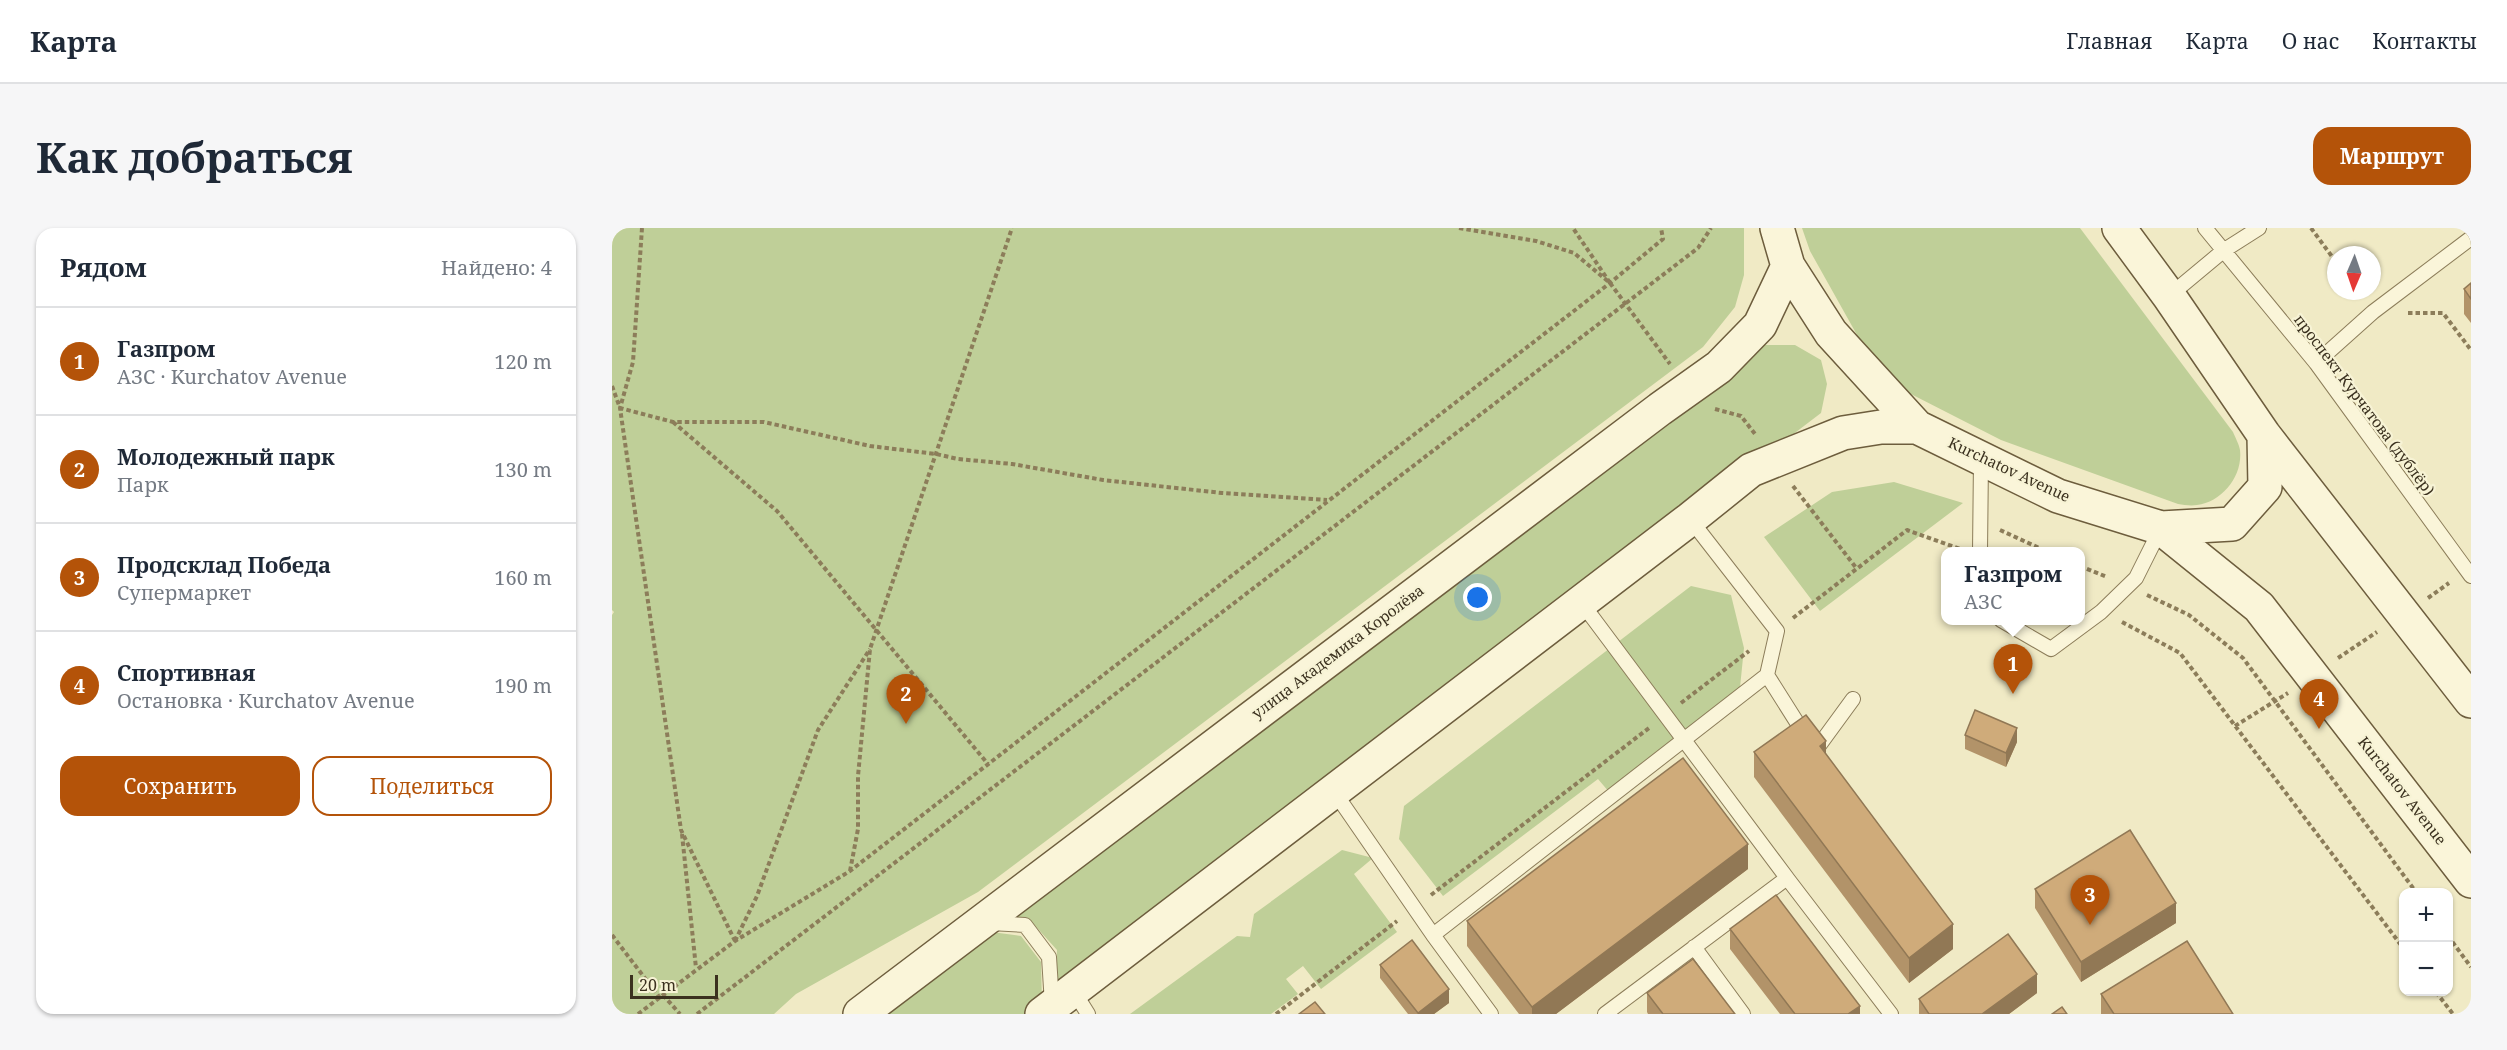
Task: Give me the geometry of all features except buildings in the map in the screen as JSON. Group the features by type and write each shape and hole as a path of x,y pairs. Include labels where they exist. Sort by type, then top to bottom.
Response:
{"main road":[{"name":"Kurchatov Avenue","path":"1777,228 1788,266 1832,333 1917,427 2058,496 2161,528 2259,607 2471,881"},
{"path":"2118,228 2169,296 2264,435 2471,701"},
{"name":"улица Академика Королёва","path":"860,1014 1719,367 1760,325 1788,266"},
{"path":"1064,1006 1333,790 1690,519 1751,470 1843,433 1881,427 1917,427"},
{"path":"2161,528 2232,524 2265,487 2264,435"}],"lane":[{"name":"проспект Курчатова (дублёр)","path":"2205,228 2316,363 2469,573"},
{"path":"2169,296 2223,251 2259,228"},
{"path":"2316,363 2373,312 2471,238"},
{"path":"1980,547 1981,458"},
{"path":"1433,935 1767,675 1777,631 1690,519"},
{"path":"2085,624 2101,612 2136,578 2161,528"},
{"path":"1581,602 1891,1014"},
{"path":"2008,625 2051,649 2083,625"},
{"path":"1767,675 1815,751 1853,699"},
{"path":"1333,790 1433,935 1491,1014"},
{"path":"1609,1013 1787,878"},
{"path":"981,922 1025,926 1049,957 1064,1006"},
{"path":"1694,947 1743,1014"}],"path":[{"path":"620,408 633,362 642,228"},
{"path":"850,872 858,829 858,776 870,649 1012,228"},
{"path":"1459,228 1536,241 1574,253 1610,283"},
{"path":"1573,228 1610,283 1689,388 1711,408 1741,416 1857,569"},
{"path":"638,1014 735,940 850,872 1327,500 1610,283 1663,239 1661,228"},
{"path":"697,1014 1698,248 1711,228"},
{"path":"2311,228 2327,250"},
{"path":"2373,312 2443,313 2471,350"},
{"path":"612,386 620,408 681,831 696,968"},
{"path":"620,408 673,422 764,422 870,446 958,459 1012,464 1103,480 1222,493 1327,500"},
{"path":"673,422 777,511 988,764"},
{"path":"1980,522 2037,547"},
{"path":"1428,898 1906,530 1952,547"},
{"path":"2085,568 2189,615 2243,658 2413,888"},
{"path":"2235,726 2275,702 2312,675 2469,573"},
{"path":"2101,612 2180,653 2399,944"},
{"path":"735,940 757,896 818,730 870,649"},
{"path":"681,831 735,940"},
{"path":"1276,1014 1399,920"},
{"path":"612,934 662,997 680,1014"},
{"path":"2452,942 2471,967"},
{"path":"2439,996 2453,1014"}],"green space":[{"path":"612,228 1744,228 1744,275 1735,307 1703,347 978,892 796,994 774,1014 612,1014 612,615 614,612 612,610"},
{"path":"1802,228 2080,228 2233,432 2240,450 2240,460 2234,478 2215,499 2197,505 2178,504 2001,440 1905,391 1866,351 1810,251"},
{"path":"1763,345 1795,345 1821,360 1827,384 1821,413 1056,994 1057,950 1029,919 1002,916"},
{"path":"1894,482 1963,503 1820,611 1764,537 1832,492"},
{"path":"1691,586 1731,595 1744,648 1738,707 1615,799 1598,779 1443,896 1399,839 1404,806"},
{"path":"1342,850 1373,858 1354,874 1397,932 1321,989 1303,966 1286,979 1298,994 1271,1014 1130,1014 1237,936 1250,937 1254,914"},
{"path":"984,931 1021,936 1041,962 1042,1003 1027,1014 875,1014"}],"place":[{"name":"Газпром","path":"2013,694"},
{"name":"Молодежный парк","path":"906,724"},
{"name":"Спортивная","path":"2319,729"},
{"name":"Продсклад Победа","path":"2090,925"}]}
